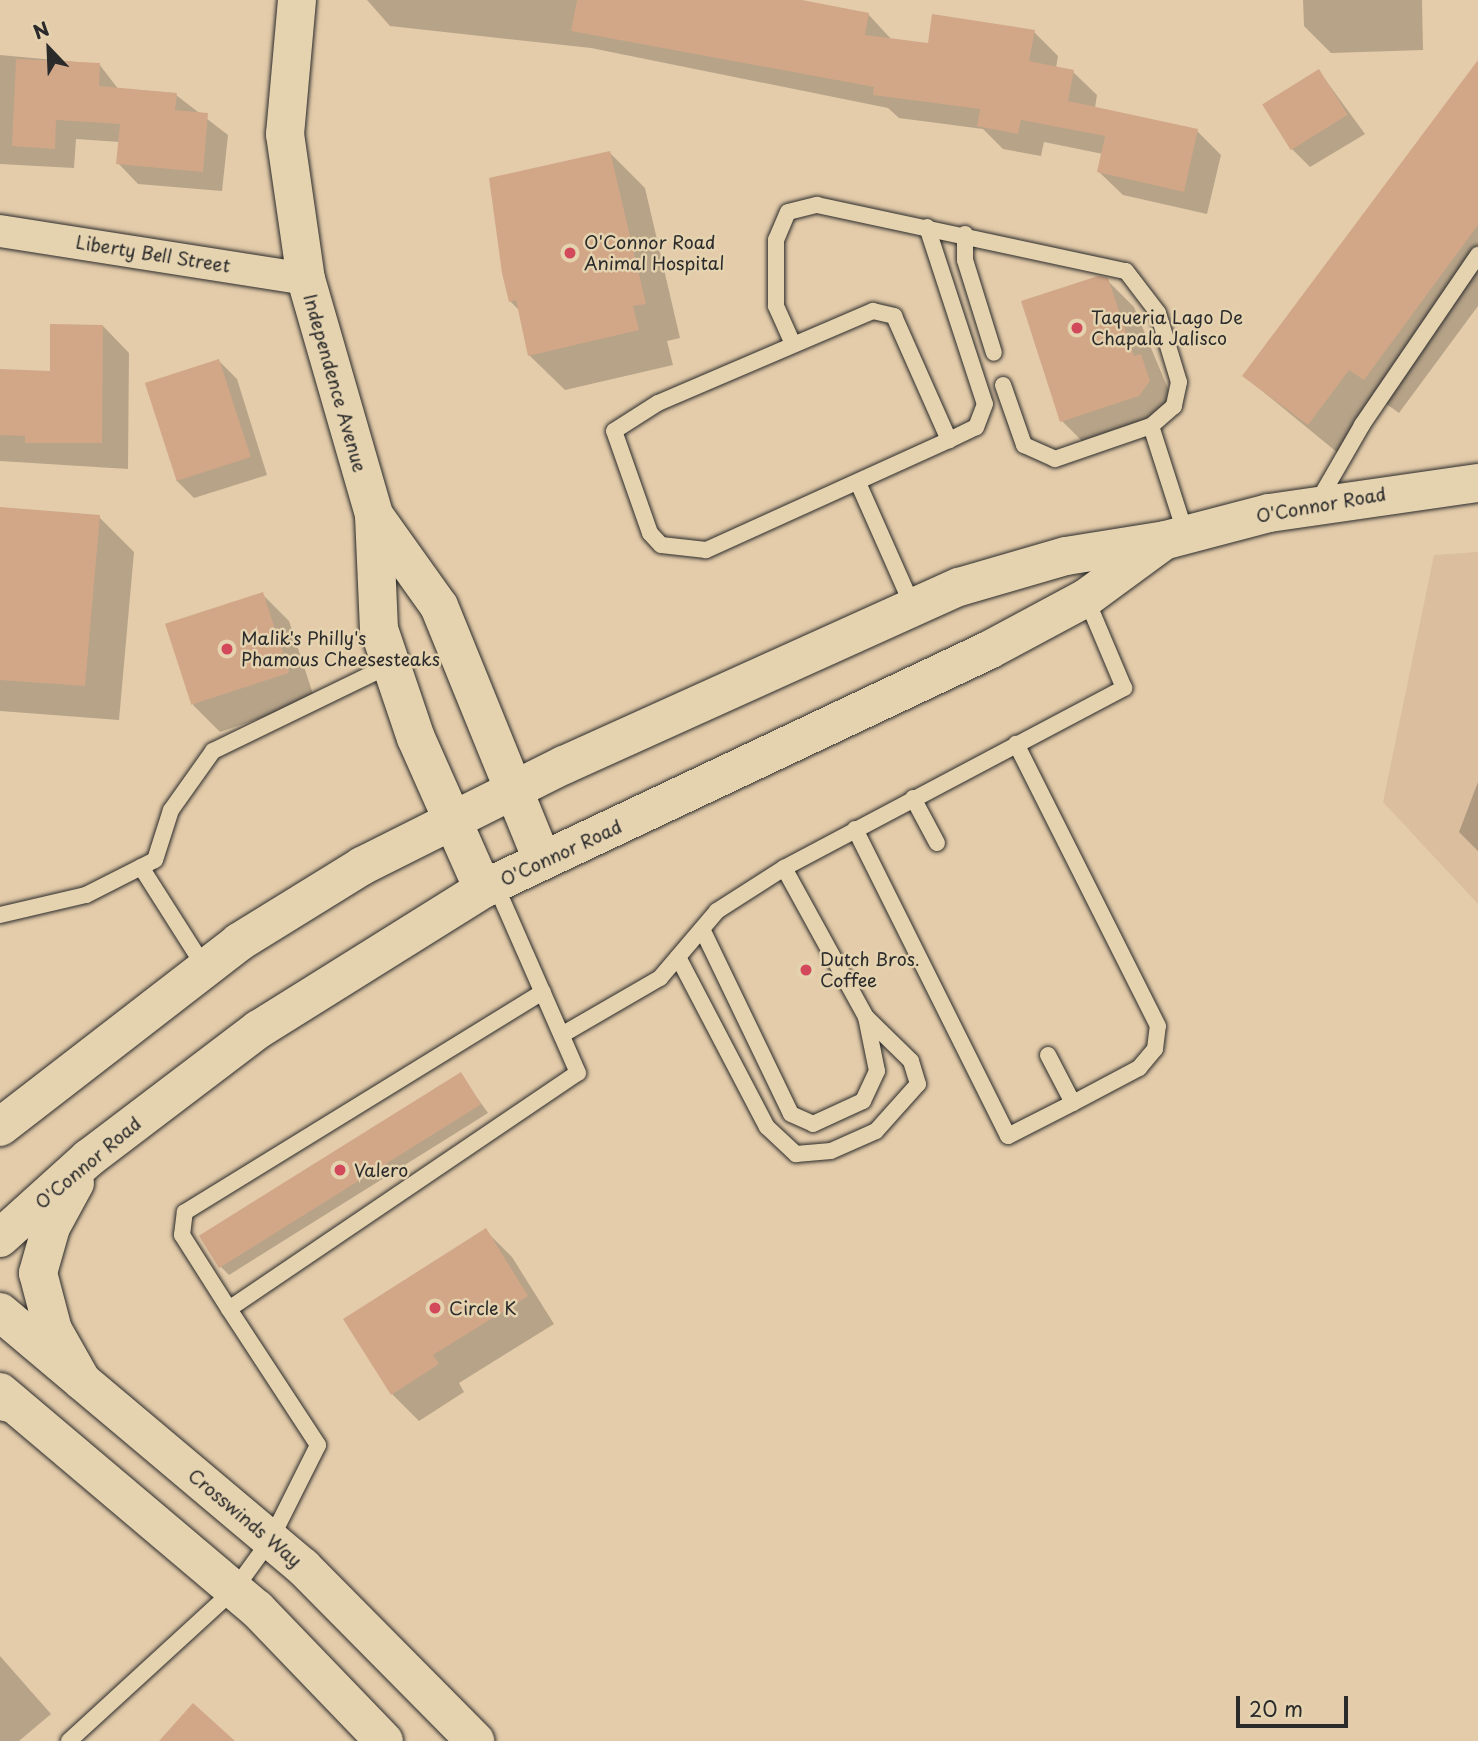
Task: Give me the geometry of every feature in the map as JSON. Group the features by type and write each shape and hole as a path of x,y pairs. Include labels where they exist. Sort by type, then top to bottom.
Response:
{"main road":[{"name":"Independence Avenue","path":"297,0 285,134 306,279 374,515 379,629 452,818 489,886"},
{"name":"O'Connor Road","path":"0,1127 40,1093 205,968 362,866 452,818 959,587 1066,556 1176,538 1316,505 1478,483"},
{"name":"Independence Avenue","path":"374,515 439,606 511,791 542,860"},
{"name":"O'Connor Road","path":"0,1238 89,1158 259,1028 489,886 776,754 1086,598 1176,538"},
{"path":"0,1108 40,1093"},
{"path":"82,1381 53,1330 38,1273 51,1227 89,1158"},
{"name":"Crosswinds Way","path":"0,1312 271,1539 411,1669 475,1741"},
{"path":"5,1399 234,1590 338,1688 384,1741"}],"street":[{"name":"Liberty Bell Street","path":"0,230 306,279"}],"lane":[{"path":"793,344 776,306 776,240 788,212 817,205 965,234 1126,271 1158,313 1179,382 1174,406 1151,426 1055,459 1024,445 1003,385"},
{"path":"927,227 985,404 976,428 859,485 706,550 676,550 650,533 614,431 658,403 873,311 894,316 949,440"},
{"path":"965,234 965,260 994,353"},
{"path":"1316,505 1362,425 1471,278 1478,256"},
{"path":"1151,426 1176,538"},
{"path":"859,485 913,608"},
{"path":"565,1033 660,978 717,911 785,868 1124,688 1086,598"},
{"path":"0,915 86,895 155,860 171,810 213,751 391,664"},
{"path":"855,829 1008,1136 1073,1103 1139,1068 1155,1049 1158,1026 1016,744"},
{"path":"913,798 937,843"},
{"path":"141,867 205,968"},
{"path":"702,929 791,1114 813,1124 863,1101 877,1071 866,1017 785,868"},
{"path":"229,1308 567,1083 578,1073 565,1033 489,886"},
{"path":"678,957 767,1127 796,1154 831,1151 876,1131 918,1084 911,1061 866,1017"},
{"path":"69,1741 234,1590 271,1539 318,1445 182,1235 185,1212 543,992"},
{"path":"1048,1055 1073,1103"}],"shaded area":[{"path":"1478,552 1478,904 1383,802 1434,555"}],"building":[{"path":"577,0 802,0 869,13 865,35 928,43 932,14 1035,30 1029,61 1074,70 1068,101 1198,129 1184,192 1097,172 1105,136 1021,120 1018,134 977,126 980,109 873,95 874,87 571,31"},
{"path":"16,59 100,63 99,86 177,93 175,110 208,113 203,172 116,164 120,124 56,120 55,149 12,146"},
{"path":"1478,60 1478,225 1364,380 1349,370 1308,425 1242,376"},
{"path":"1319,69 1348,115 1291,150 1262,105"},
{"name":"O'Connor Road Animal Hospital","path":"610,151 646,304 633,306 639,330 528,356 516,300 509,302 502,273 489,178"},
{"name":"Taqueria Lago De Chapala Jalisco","path":"1098,276 1108,278 1134,356 1141,354 1150,381 1139,396 1060,422 1021,301"},
{"path":"50,324 103,325 102,443 25,443 25,436 0,435 0,369 50,371"},
{"path":"219,359 251,457 177,481 145,383"},
{"path":"0,507 100,515 85,686 0,680"},
{"name":"Malik's Philly's Phamous Cheesesteaks","path":"263,592 289,673 191,705 165,624"},
{"name":"Valero","path":"461,1072 481,1104 219,1268 199,1236"},
{"name":"Circle K","path":"486,1228 528,1296 433,1355 439,1364 391,1395 343,1319"},
{"path":"193,1703 235,1741 159,1741"}],"place":[{"name":"O'Connor Road Animal Hospital","path":"570,253"},
{"name":"Taqueria Lago De Chapala Jalisco","path":"1077,328"},
{"name":"Malik's Philly's Phamous Cheesesteaks","path":"227,649"},
{"name":"Dutch Bros. Coffee","path":"806,970"},
{"name":"Valero","path":"340,1170"},
{"name":"Circle K","path":"435,1308"}]}
